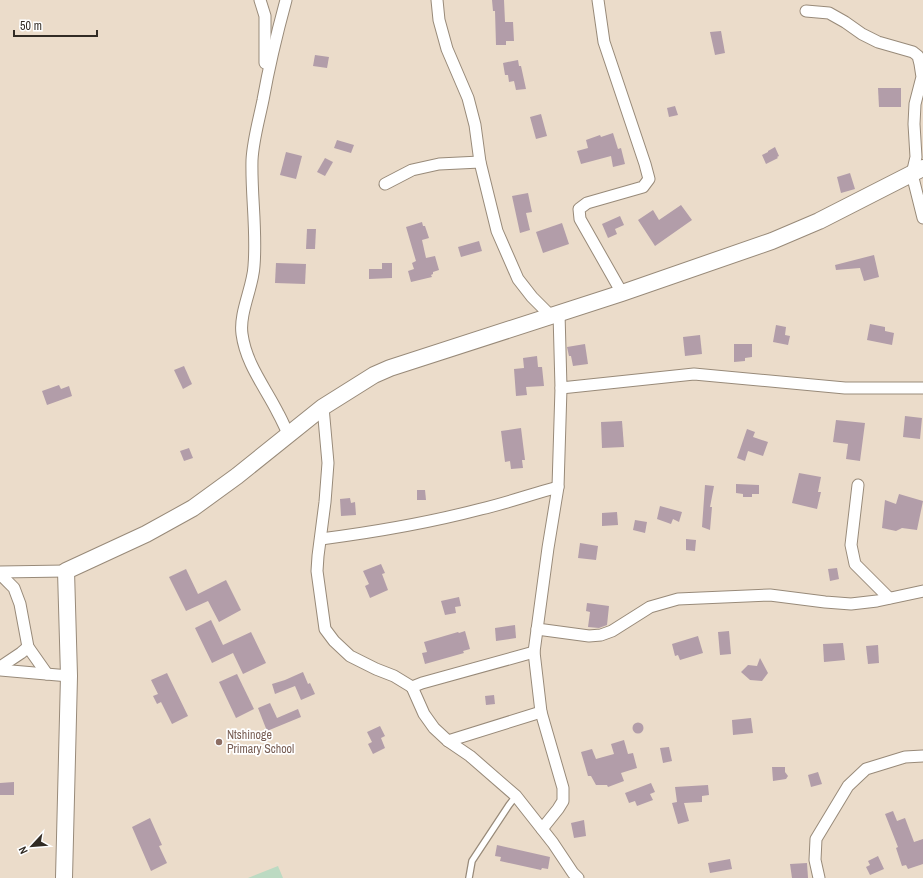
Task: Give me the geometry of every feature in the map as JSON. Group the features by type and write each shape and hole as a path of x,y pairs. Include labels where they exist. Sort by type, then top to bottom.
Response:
{"street":[{"path":"260,0 265,16 265,86"},
{"path":"286,0 276,34 257,123 252,158 252,191 256,244 251,288 244,309 242,332 249,358 289,435"},
{"path":"437,0 439,20 447,49 468,98 476,125 480,162 496,231 518,279 527,291 555,314 561,388 558,487 534,652 541,712 563,788 563,801 542,829"},
{"path":"598,0 604,42 643,157 648,179 643,187 587,204 579,210 580,219 622,293"},
{"path":"806,11 829,13 862,34 878,42 913,52 918,56 922,77 916,104 914,124 923,218"},
{"path":"385,184 412,170 438,164 480,162"},
{"path":"0,573 66,571 146,534 193,508 237,476 323,407 374,375 390,368 622,293 772,241 820,221 918,171"},
{"path":"561,388 694,374 845,388 923,388"},
{"path":"323,407 328,463 317,571 325,629 334,642 350,656 394,676 412,687 424,714 434,728 448,741 470,756 516,796 578,878"},
{"path":"858,485 851,545 855,564 890,598"},
{"path":"321,538 382,531 427,522 482,509 558,487"},
{"path":"64,878 68,676 66,571"},
{"path":"0,573 14,588 20,604 28,647 47,674"},
{"path":"537,629 589,636 601,634 612,631 650,606 678,599 770,595 851,604 877,601 923,591"},
{"path":"0,669 28,647"},
{"path":"412,687 534,652"},
{"path":"0,669 68,676"},
{"path":"448,741 541,712"},
{"path":"819,878 815,860 816,839 848,786 866,769 905,757 923,756"}],"lane":[{"path":"469,878 472,862 509,804 516,796"}],"green space":[{"path":"278,866 283,878 248,878"}],"building":[{"path":"492,0 504,0 505,22 513,22 514,41 506,41 506,45 496,45 495,11 493,11"},
{"path":"721,31 725,53 715,55 710,32"},
{"path":"315,55 329,57 327,68 313,66"},
{"path":"518,60 519,66 521,66 526,89 516,90 514,81 509,82 508,75 505,75 503,63"},
{"path":"878,88 901,88 901,107 879,107"},
{"path":"675,106 678,115 669,117 667,108"},
{"path":"541,114 547,136 536,139 530,117"},
{"path":"613,133 618,149 621,148 625,164 613,167 611,156 581,164 577,151 588,148 586,140 600,135 601,137"},
{"path":"337,140 354,145 351,153 334,148"},
{"path":"775,147 779,156 777,157 778,158 766,164 762,155"},
{"path":"286,152 302,156 296,179 280,175"},
{"path":"325,158 333,162 325,176 317,172"},
{"path":"850,173 855,189 841,193 837,177"},
{"path":"528,193 532,212 526,213 530,230 520,233 512,196"},
{"path":"681,205 692,220 655,246 638,220 653,210 659,220"},
{"path":"620,216 624,225 615,229 617,234 608,238 602,224"},
{"path":"422,222 429,238 422,240 426,258 435,256 439,270 433,272 431,275 432,277 411,282 408,271 414,269 412,263 416,261 406,227"},
{"path":"562,223 569,244 543,253 536,232"},
{"path":"307,229 316,229 315,249 306,249"},
{"path":"479,241 482,251 461,257 458,247"},
{"path":"874,255 879,277 864,281 860,268 836,270 835,265"},
{"path":"276,263 306,264 305,284 275,283"},
{"path":"382,263 392,263 392,278 369,279 369,269 382,269"},
{"path":"870,324 885,327 885,331 894,333 892,345 867,340"},
{"path":"776,325 786,327 785,335 790,336 788,345 773,342"},
{"path":"700,335 702,354 685,356 683,337"},
{"path":"585,344 588,364 573,366 567,347"},
{"path":"734,344 752,344 752,357 745,358 745,361 734,362"},
{"path":"537,356 538,367 542,367 544,386 526,387 527,395 516,396 514,369 524,368 523,358"},
{"path":"184,366 192,384 183,389 174,370"},
{"path":"59,385 61,389 69,386 72,396 47,405 42,391"},
{"path":"905,416 922,418 920,439 903,437"},
{"path":"836,420 865,423 860,461 846,459 848,444 833,442"},
{"path":"622,421 624,447 602,448 601,422"},
{"path":"521,428 525,460 522,460 523,468 511,469 510,461 505,462 501,431"},
{"path":"747,429 755,432 753,437 768,442 763,456 748,451 745,461 737,458"},
{"path":"189,448 193,458 184,461 180,451"},
{"path":"799,473 821,477 818,492 821,492 817,509 792,503"},
{"path":"736,484 759,485 759,494 752,494 752,497 743,497 743,494 736,493"},
{"path":"705,485 714,486 710,507 712,507 710,530 702,527"},
{"path":"417,490 425,490 426,500 417,500"},
{"path":"899,494 923,501 917,530 902,528 896,531 882,528 885,500 896,504"},
{"path":"350,498 351,503 355,502 356,515 341,516 340,499"},
{"path":"660,506 682,512 679,522 673,519 671,524 657,519"},
{"path":"617,512 618,525 602,526 602,513"},
{"path":"635,520 647,522 645,533 633,530"},
{"path":"686,539 696,540 695,551 686,550"},
{"path":"580,543 598,546 596,560 578,558"},
{"path":"381,564 385,573 382,574 388,590 370,598 365,586 369,584 363,571"},
{"path":"837,568 839,579 830,581 828,569"},
{"path":"186,569 198,594 226,580 241,610 219,622 208,601 186,611 169,577"},
{"path":"459,597 461,606 455,607 456,613 445,615 441,601"},
{"path":"587,603 609,606 607,625 599,628 588,627 590,612 586,611"},
{"path":"211,620 223,645 251,632 266,663 243,674 233,653 212,663 195,628"},
{"path":"515,625 516,638 496,641 495,628"},
{"path":"465,631 470,649 463,651 464,653 425,664 422,653 427,652 424,642"},
{"path":"729,631 731,654 720,655 718,632"},
{"path":"698,636 703,653 680,660 678,655 675,656 672,644"},
{"path":"843,643 845,660 824,662 823,644"},
{"path":"878,645 879,663 868,664 866,646"},
{"path":"760,658 768,673 762,681 750,680 741,672 748,665 757,666"},
{"path":"303,672 308,684 310,683 315,694 301,700 295,686 275,694 272,684"},
{"path":"167,673 188,716 172,724 161,702 157,704 153,696 158,694 151,680"},
{"path":"237,674 254,709 236,718 219,682"},
{"path":"494,695 495,704 486,705 485,696"},
{"path":"270,703 277,718 298,709 301,717 267,731 258,708"},
{"path":"751,718 753,733 733,735 732,720"},
{"path":"638,722 642,724 644,728 642,732 638,734 634,732 632,728 634,724"},
{"path":"380,726 385,736 381,738 385,748 373,754 368,744 372,742 367,732"},
{"path":"624,740 628,754 633,753 637,768 621,773 624,781 608,787 607,785 596,785 591,776 588,776 581,752 592,749 596,759 614,754 611,744"},
{"path":"669,747 672,761 663,763 660,748"},
{"path":"772,767 785,767 785,772 788,776 786,779 773,781"},
{"path":"818,772 822,784 811,787 808,775"},
{"path":"14,782 14,795 0,795 0,783"},
{"path":"651,783 655,792 650,794 653,800 637,806 635,801 629,803 625,793"},
{"path":"708,785 709,795 702,796 702,802 684,803 689,821 678,824 672,803 677,802 675,787"},
{"path":"893,811 897,821 905,818 914,842 923,839 923,864 908,869 906,865 902,866 896,848 898,847 885,814"},
{"path":"150,818 162,845 159,846 167,863 151,871 132,827"},
{"path":"584,820 586,836 574,838 571,823"},
{"path":"497,845 550,857 548,869 542,868 541,870 500,861 501,857 495,856"},
{"path":"878,856 884,869 870,875 866,867 870,865 868,861"},
{"path":"730,859 732,869 710,873 708,863"},
{"path":"807,863 808,878 792,878 790,864"}],"place":[{"name":"Ntshinoge Primary School","path":"219,742"}]}
